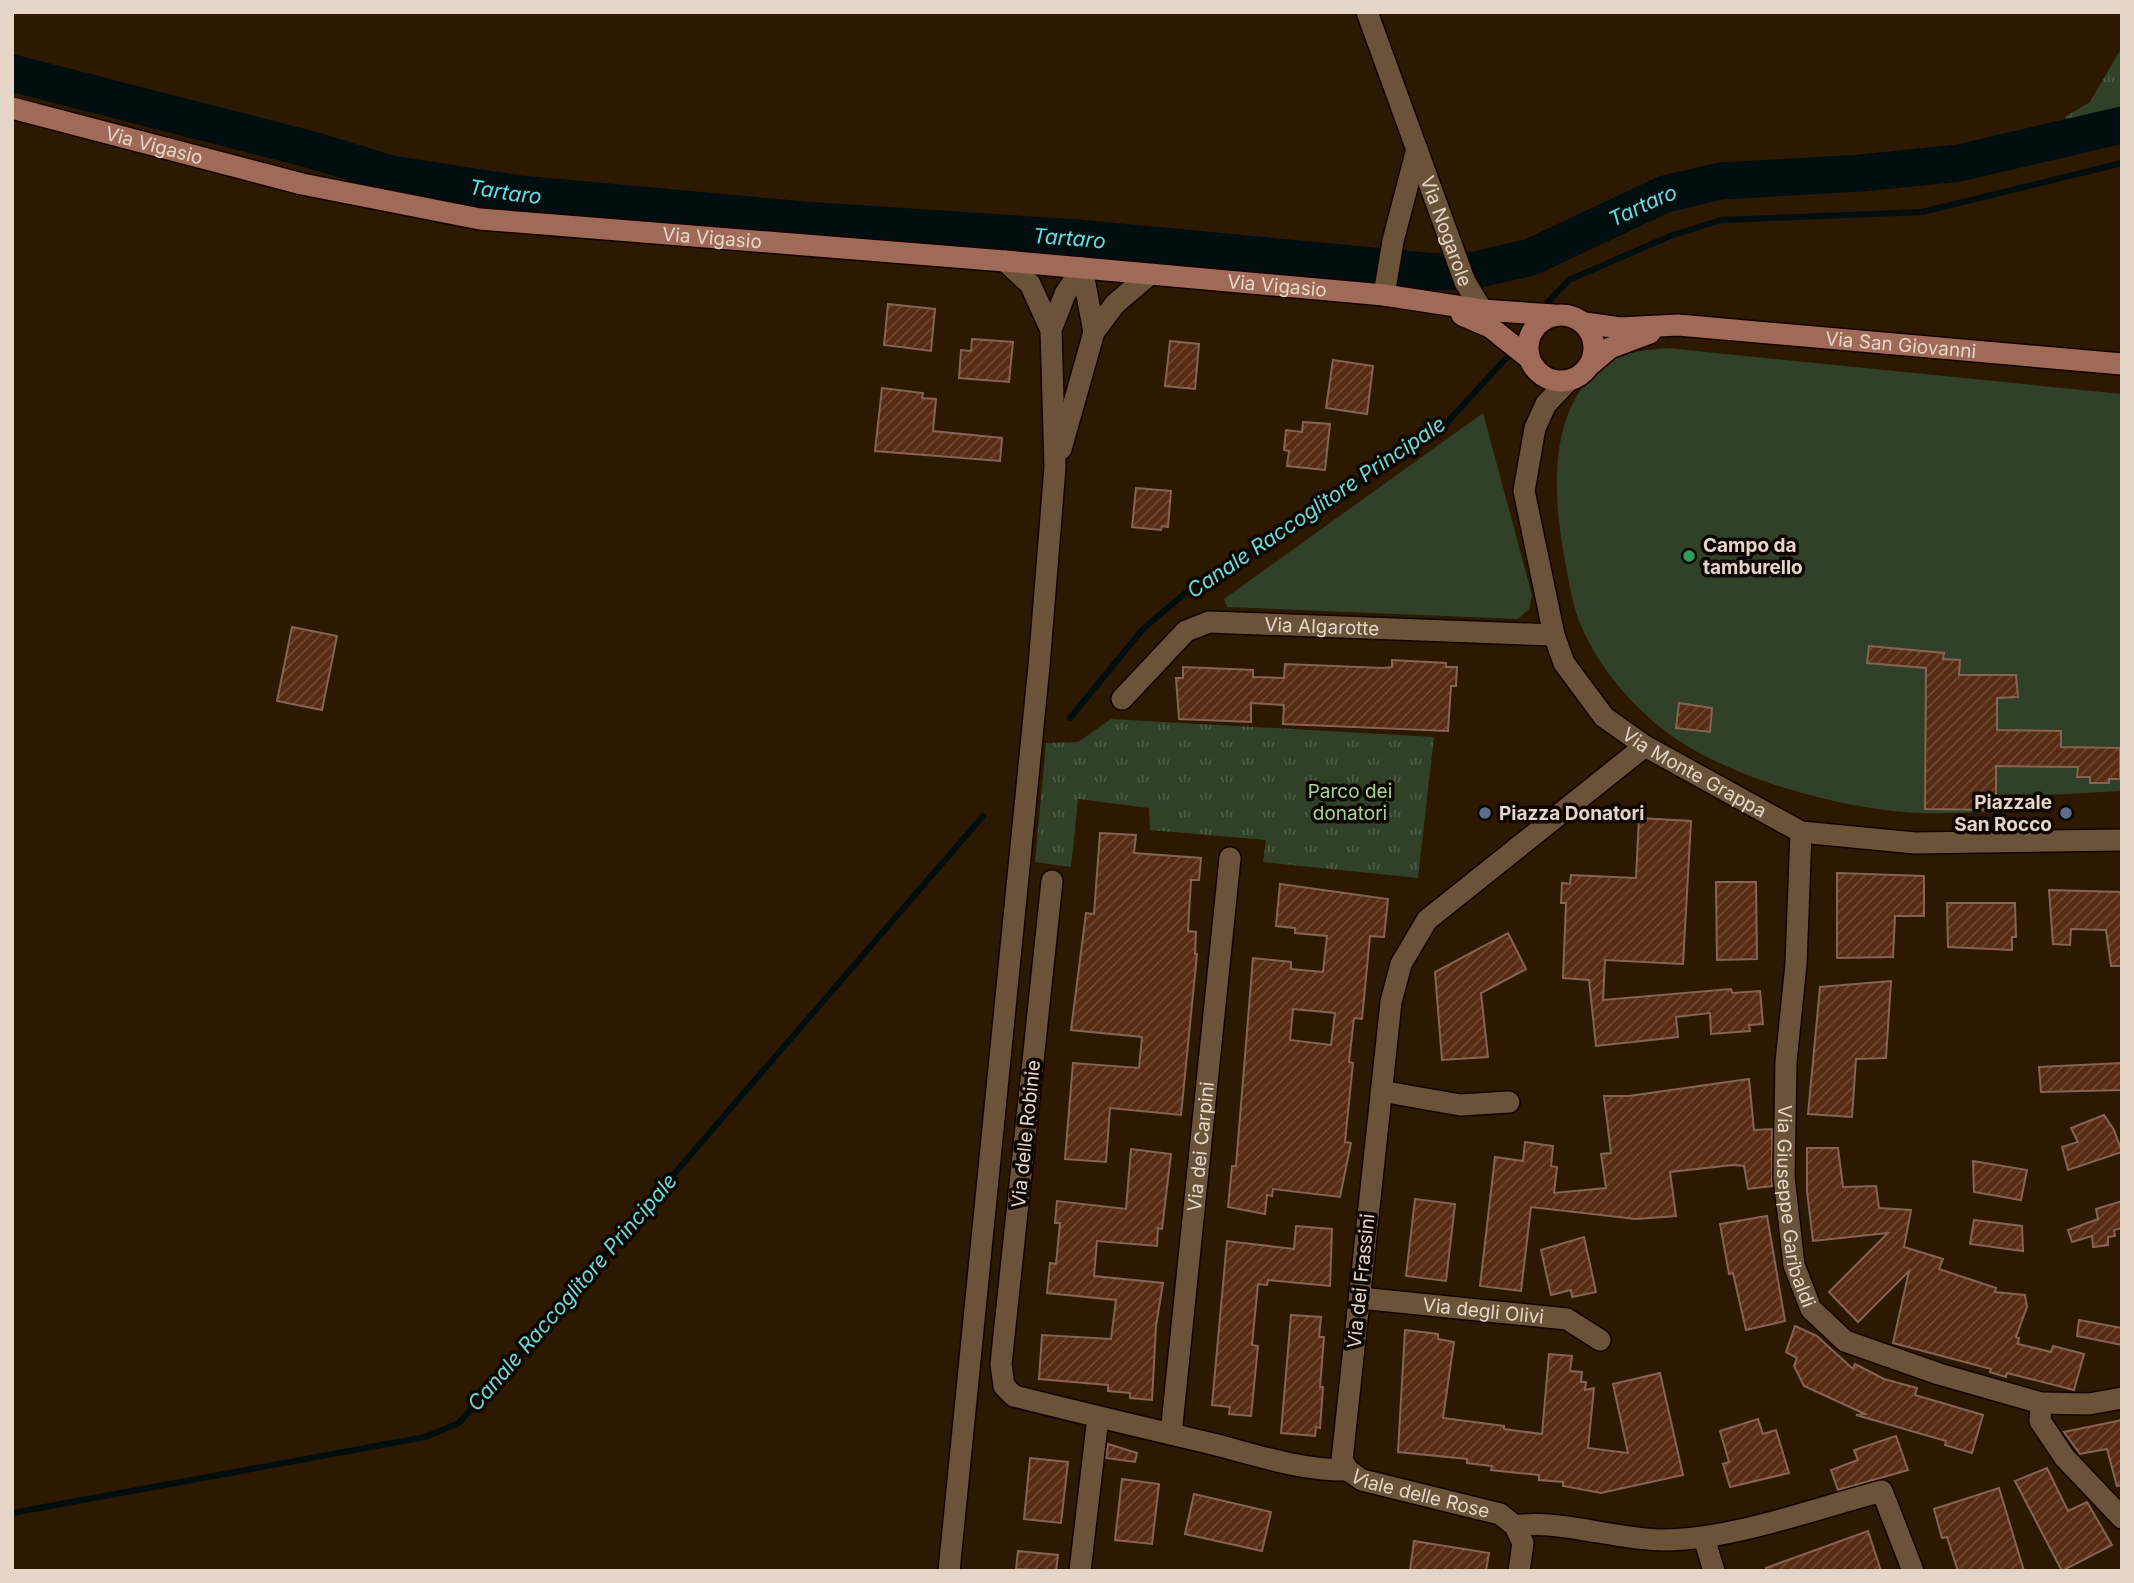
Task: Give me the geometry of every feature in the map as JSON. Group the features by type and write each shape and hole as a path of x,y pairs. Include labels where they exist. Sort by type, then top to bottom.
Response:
{"main road":[{"name":"Via Vigasio","path":"12,108 302,184 480,219 1149,275 1385,289 1471,311 1570,318"},
{"name":"Via Vigasio","path":"1471,311 1501,334 1537,368"},
{"name":"Via San Giovanni","path":"1570,318 1620,328 1678,324 2122,364"},
{"path":"1570,318 1594,340 1595,349 1591,364 1579,376 1569,380 1537,368 1530,335 1540,321 1570,318"},
{"name":"Via San Giovanni","path":"1591,364 1610,348 1678,324"}],"street":[{"name":"Via Nogarole","path":"1367,12 1454,248 1471,311"},
{"name":"Via Nogarole","path":"1385,289 1392,241 1417,149"},
{"path":"1408,188 1420,186 1433,190"},
{"path":"948,1571 1039,666 1055,467 1051,330 1030,284 1005,261"},
{"path":"1051,330 1065,294 1082,268"},
{"path":"1082,268 1094,332"},
{"path":"1055,467 1094,332 1115,304 1149,275"},
{"name":"Via Monte Grappa","path":"1537,368 1546,404"},
{"name":"Via Monte Grappa","path":"1569,380 1546,404 1535,428 1524,491 1554,635 1564,663 1604,717 1645,746 1801,832 1915,843 2122,840"},
{"name":"Via Algarotte","path":"1122,699 1186,631 1209,622 1554,635"},
{"name":"Via dei Frassini","path":"1348,1470 1342,1460 1381,1091 1394,983 1401,964 1427,920 1645,746"},
{"name":"Via Giuseppe Garibaldi","path":"1801,832 1796,964 1786,1062 1784,1177 1794,1265 1811,1309 1845,1341 1939,1374 2041,1403 2089,1404 2122,1398"},
{"name":"Via dei Carpini","path":"1171,1434 1230,858"},
{"name":"Via delle Robinie","path":"1004,1386 1001,1364 1052,881"},
{"path":"1381,1091 1460,1105 1509,1102"},
{"name":"Via degli Olivi","path":"1360,1298 1567,1319 1600,1340"},
{"name":"Viale delle Rose","path":"1004,1386 1014,1396 1098,1418 1328,1471 1348,1470 1362,1480 1500,1514 1515,1526 1538,1525 1618,1538 1704,1538 1882,1491 1913,1571"},
{"path":"2041,1403 2040,1421 2059,1449 2122,1518"},
{"path":"1080,1571 1098,1418"},
{"path":"1515,1526 1523,1543 1519,1571"},
{"path":"1704,1538 1714,1571"}],"green space":[{"path":"2122,47 2122,111 2069,124 2065,117 2090,102"},
{"path":"1667,348 2122,394 2122,791 2011,797 1999,812 1927,813 1875,809 1813,796 1750,776 1693,749 1669,734 1643,712 1598,658 1579,620 1561,536 1557,480 1564,425 1574,401 1590,379 1611,361 1624,355"},
{"path":"1483,413 1532,595 1529,609 1518,619 1227,607 1224,599"},
{"name":"Parco dei donatori","path":"1111,719 1434,737 1418,878 1263,862 1266,840 1150,830 1149,808 1078,799 1071,867 1035,862 1046,743 1078,742"}],"building":[{"path":"888,304 935,309 931,351 884,345"},
{"path":"972,339 1013,342 1009,382 959,378 961,350 971,351"},
{"path":"1170,341 1199,344 1195,389 1165,386"},
{"path":"1333,360 1373,366 1367,414 1326,408"},
{"path":"882,388 923,393 922,398 936,399 933,431 1002,438 1000,461 875,451"},
{"path":"1303,422 1330,424 1325,470 1287,466 1289,451 1284,450 1286,430 1302,432"},
{"path":"1136,488 1171,491 1168,527 1162,526 1161,530 1132,527"},
{"path":"292,627 337,636 322,710 277,701"},
{"path":"1869,646 1944,653 1943,659 1960,660 1959,675 2016,675 2018,697 1997,698 1997,730 2061,731 2061,747 2120,748 2120,779 2109,779 2109,783 2090,783 2090,777 2077,777 2078,767 1996,766 1996,810 1925,809 1926,668 1867,663"},
{"path":"1392,660 1446,663 1446,667 1457,667 1456,686 1451,686 1448,731 1283,724 1284,705 1251,703 1251,722 1179,719 1176,678 1183,678 1183,667 1253,670 1253,677 1284,678 1285,664 1383,668 1392,667"},
{"path":"1679,703 1712,708 1710,732 1676,728"},
{"path":"1639,818 1691,821 1683,964 1605,960 1603,1000 1731,989 1732,993 1760,991 1763,1024 1749,1025 1750,1031 1711,1034 1710,1013 1676,1017 1678,1037 1596,1046 1589,980 1563,978 1566,903 1561,903 1562,883 1570,884 1571,875 1636,878"},
{"path":"1100,833 1136,835 1134,853 1201,858 1199,880 1191,880 1188,931 1196,932 1197,954 1181,1115 1110,1108 1106,1162 1065,1159 1073,1063 1139,1068 1142,1037 1071,1030 1086,913 1094,914"},
{"path":"1837,873 1924,876 1924,916 1895,916 1893,957 1837,958"},
{"path":"1716,882 1756,882 1757,959 1717,960"},
{"path":"1280,884 1388,899 1384,937 1370,936 1362,1019 1354,1018 1349,1062 1353,1063 1345,1142 1351,1143 1340,1197 1273,1189 1272,1196 1267,1195 1265,1214 1228,1207 1232,1166 1236,1166 1253,958 1291,962 1291,969 1323,972 1327,936 1295,933 1295,928 1276,926","holes":["1293,1009 1335,1013 1331,1045 1290,1040"]},
{"path":"2049,890 2122,892 2122,966 2111,966 2106,930 2071,929 2070,945 2053,944"},
{"path":"1947,903 2015,903 2016,937 2012,937 2012,950 1948,947"},
{"path":"1508,933 1526,969 1481,993 1488,1057 1442,1060 1435,972"},
{"path":"1891,981 1886,1058 1856,1059 1852,1117 1808,1114 1820,987"},
{"path":"2122,1063 2122,1090 2041,1092 2039,1067"},
{"path":"1749,1079 1754,1130 1772,1129 1772,1186 1748,1189 1744,1166 1733,1165 1670,1172 1676,1216 1636,1219 1531,1207 1521,1291 1480,1286 1495,1157 1523,1161 1525,1142 1553,1146 1551,1166 1557,1167 1554,1193 1606,1188 1601,1154 1611,1153 1604,1096 1629,1096"},
{"path":"2104,1115 2114,1130 2122,1152 2068,1170 2062,1147 2078,1142 2071,1128"},
{"path":"1807,1148 1838,1148 1843,1187 1876,1186 1879,1208 1911,1210 1904,1247 1943,1259 1939,1269 1996,1288 1995,1292 2025,1295 2027,1307 2016,1337 2019,1338 2018,1344 2051,1352 2053,1346 2084,1354 2074,1390 2007,1373 2006,1377 1990,1372 1991,1369 1893,1343 1909,1271 1858,1322 1829,1292 1888,1233 1813,1241 1807,1191"},
{"path":"1131,1149 1171,1154 1162,1229 1158,1228 1157,1246 1097,1241 1094,1276 1163,1283 1156,1326 1152,1400 1130,1398 1130,1393 1108,1391 1108,1385 1039,1379 1042,1335 1111,1339 1116,1300 1047,1293 1050,1263 1056,1264 1060,1223 1055,1223 1057,1201 1126,1209"},
{"path":"1973,1161 2027,1170 2021,1200 1974,1192"},
{"path":"1415,1199 1455,1204 1446,1281 1406,1276"},
{"path":"2122,1201 2122,1228 2114,1230 2115,1236 2108,1237 2108,1245 2093,1247 2092,1236 2072,1242 2068,1230 2098,1219 2096,1209"},
{"path":"1767,1216 1785,1321 1746,1330 1733,1273 1729,1274 1720,1224"},
{"path":"1974,1220 2022,1226 2023,1251 1970,1244"},
{"path":"1296,1226 1332,1229 1330,1286 1268,1280 1267,1285 1258,1284 1252,1345 1258,1346 1251,1416 1229,1414 1230,1407 1212,1405 1227,1241 1294,1249"},
{"path":"1584,1237 1596,1292 1572,1297 1571,1290 1551,1295 1541,1250"},
{"path":"1291,1315 1321,1317 1319,1337 1324,1337 1320,1387 1323,1387 1320,1428 1316,1427 1315,1436 1281,1433"},
{"path":"2079,1320 2122,1328 2122,1345 2077,1336"},
{"path":"1795,1326 1817,1336 1853,1369 1855,1364 1884,1379 1917,1388 1915,1395 1983,1415 1972,1453 1945,1445 1946,1441 1856,1415 1865,1414 1804,1386 1794,1366 1797,1358 1786,1352"},
{"path":"1405,1330 1438,1334 1438,1339 1454,1342 1443,1418 1504,1426 1504,1429 1542,1434 1549,1354 1572,1356 1570,1371 1582,1372 1581,1382 1586,1382 1585,1390 1594,1388 1588,1448 1628,1453 1613,1384 1660,1373 1683,1475 1601,1493 1563,1486 1563,1482 1539,1480 1539,1475 1491,1470 1492,1466 1467,1463 1467,1459 1398,1452"},
{"path":"1758,1419 1763,1434 1776,1430 1789,1473 1730,1487 1723,1464 1729,1462 1720,1431"},
{"path":"2122,1420 2122,1485 2117,1486 2107,1449 2080,1454 2064,1432"},
{"path":"1896,1436 1908,1470 1838,1490 1831,1470 1858,1460 1854,1450"},
{"path":"1108,1444 1137,1453 1135,1462 1106,1458"},
{"path":"1030,1458 1068,1462 1061,1523 1024,1519"},
{"path":"2047,1468 2068,1511 2087,1502 2112,1545 2062,1571 2015,1481"},
{"path":"1122,1479 1159,1484 1152,1544 1115,1540"},
{"path":"1999,1488 2024,1571 1958,1571 1947,1537 1942,1538 1934,1509"},
{"path":"1194,1494 1271,1512 1262,1551 1185,1534"},
{"path":"1868,1531 1881,1571 1766,1571 1766,1568"},
{"path":"1414,1541 1489,1553 1486,1571 1410,1571"},
{"path":"1018,1551 1058,1555 1056,1571 1016,1569"}],"waterway":[{"name":"Tartaro","path":"12,73 312,150 391,174 520,194 804,220 1077,238 1437,272 1475,270 1531,257 1665,194 1720,181 1861,173 1959,163 2122,125"},
{"name":"Canale Raccoglitore Principale","path":"1541,309 1569,280 1670,236 1721,220 1922,212 2122,163"},
{"name":"Canale Raccoglitore Principale","path":"1070,718 1143,629 1189,590 1441,429 1509,355 1532,319"},
{"name":"Canale Raccoglitore Principale","path":"12,1513 425,1437 459,1423 983,816"}],"place":[{"name":"Campo da tamburello","path":"1689,556"},
{"name":"Piazza Donatori","path":"1485,813"},
{"name":"Piazzale San Rocco","path":"2066,813"}]}
